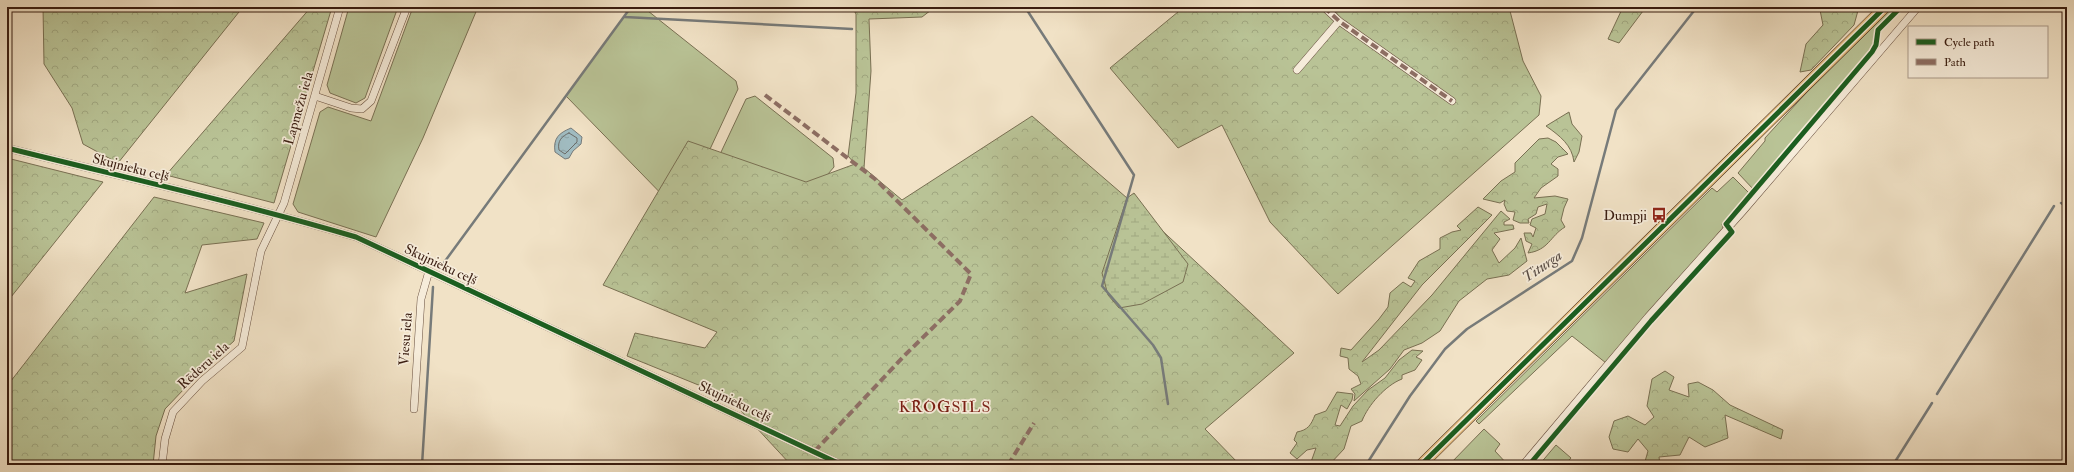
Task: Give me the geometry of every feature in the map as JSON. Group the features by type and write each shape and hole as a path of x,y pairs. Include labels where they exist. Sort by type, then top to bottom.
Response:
{"main road":[{"path":"1421,465 1885,7"}],"street":[{"name":"Lapmežu iela","path":"279,215 340,7"},
{"path":"315,96 351,108 362,109 371,101 407,7"},
{"path":"1324,7 1339,21 1452,101"},
{"path":"1523,465 1648,317 1743,211 1918,7"},
{"path":"1297,70 1339,21"},
{"name":"Skujnieku ceļš","path":"7,148 235,206 279,215 356,237 842,465"},
{"name":"Rēderu iela","path":"162,465 165,439 173,412 202,381 242,347 261,251 279,215"},
{"name":"Viesu iela","path":"414,409 421,299 428,271"}],"green space":[{"path":"43,7 243,7 118,163 83,144 72,108 44,64"},
{"path":"311,7 332,7 274,203 166,175"},
{"path":"349,7 398,7 365,98 356,103 330,93 327,85"},
{"path":"413,7 478,7 423,138 376,237 298,212 293,204 320,112 328,107 371,121"},
{"path":"631,7 643,7 736,81 738,89 684,205 675,208 566,96"},
{"path":"852,7 935,7 922,17 869,19 871,71 864,168 902,200 1032,116 1127,198 1294,353 1205,429 1240,465 791,465 728,397 627,356 635,333 705,348 717,332 603,285 688,141 806,182 855,164 848,156 856,93 856,14"},
{"path":"1184,7 1512,7 1510,11 1523,61 1541,96 1539,115 1338,294 1270,222 1222,125 1178,148 1110,68"},
{"path":"1623,7 1646,7 1619,43 1608,39"},
{"path":"1833,7 1859,7 1854,25 1811,70 1800,72 1806,44 1823,25 1820,10 1834,8"},
{"path":"1893,7 1899,7 1876,32 1872,49 1754,190 1738,173 1765,141 1765,138 1807,92"},
{"path":"755,96 833,158 834,167 747,269 691,216 746,99"},
{"path":"1569,112 1572,124 1582,136 1579,152 1574,162 1568,146 1560,137 1546,126"},
{"path":"1548,138 1556,142 1568,154 1558,157 1551,164 1558,169 1558,176 1541,188 1534,198 1555,196 1568,199 1561,220 1565,227 1541,249 1528,253 1532,244 1526,241 1524,233 1531,233 1533,237 1536,228 1530,225 1532,219 1545,214 1547,204 1538,207 1536,214 1528,219 1529,223 1520,223 1513,220 1515,212 1507,211 1504,204 1505,200 1500,203 1483,199 1501,181 1515,172 1515,163 1539,139"},
{"path":"7,158 103,182 7,302"},
{"path":"1733,177 1750,194 1722,224 1723,228 1606,363 1572,336 1479,424 1476,421 1712,188 1717,192"},
{"path":"1134,193 1188,264 1183,282 1142,304 1119,308 1108,295 1102,273 1127,198"},
{"path":"154,197 264,223 257,239 202,245 185,293 247,274 234,341 205,367 165,409 156,436 153,465 7,465 7,386"},
{"path":"1478,207 1492,215 1422,285 1362,362 1379,350 1432,295 1501,211 1510,219 1504,222 1504,225 1513,225 1514,229 1494,233 1500,239 1492,250 1499,263 1515,248 1521,238 1527,261 1509,275 1487,279 1459,301 1440,331 1422,343 1404,350 1390,369 1354,401 1355,394 1351,389 1361,384 1358,376 1349,369 1348,358 1340,356 1341,348 1351,350 1388,307 1390,293 1403,282 1411,287 1415,281 1408,278 1419,261 1440,249 1440,238 1452,232 1461,230 1457,226"},
{"path":"1412,350 1423,351 1416,357 1422,360 1415,370 1402,375 1402,379 1390,386 1378,396 1362,421 1351,426 1344,449 1329,465 1320,465 1311,462 1316,448 1307,450 1297,459 1290,453 1297,443 1294,440 1297,432 1304,430 1309,426 1315,415 1326,411 1337,392 1353,394 1352,400 1347,409 1341,405 1335,425 1340,426 1353,406 1368,390 1385,378 1399,360"},
{"path":"1665,371 1674,377 1669,390 1689,397 1688,384 1698,382 1713,390 1730,405 1783,430 1781,439 1725,415 1728,438 1705,447 1689,437 1680,455 1659,457 1660,465 1644,465 1648,451 1638,439 1628,452 1613,449 1609,437 1614,421 1628,416 1645,425 1654,417 1647,406 1652,379"},
{"path":"1484,429 1500,444 1495,451 1508,465 1449,465"},
{"path":"1556,445 1571,458 1565,465 1539,465"}],"water":[{"path":"571,128 582,137 581,144 573,151 569,158 565,159 555,152 555,143 560,134"}],"waterway":[{"path":"440,268 631,7"},
{"path":"1025,7 1134,175 1102,286 1153,345 1161,358 1168,404"},
{"name":"Titurga","path":"1366,465 1410,396 1445,349 1467,329 1572,261 1582,238 1616,110 1697,7"},
{"path":"625,17 852,29"},
{"path":"2061,203 2067,207"},
{"path":"1937,394 2054,206"},
{"path":"422,465 433,287"},
{"path":"1893,465 1932,403"}],"marked path":[{"path":"1324,7 1339,21 1452,101"},
{"path":"765,95 875,179 971,274 960,301 905,355 814,452"},
{"path":"1008,465 1034,423"}],"cycle path":[{"path":"1421,465 1885,7"},
{"path":"1529,465 1651,321 1732,232 1726,224 1872,52 1876,45 1878,30 1901,7"},
{"path":"7,148 226,202 356,237 842,465"}],"place":[{"name":"Dumpji","path":"1659,215"}],"district":[{"name":"KROGSILS","path":"945,406"}]}
